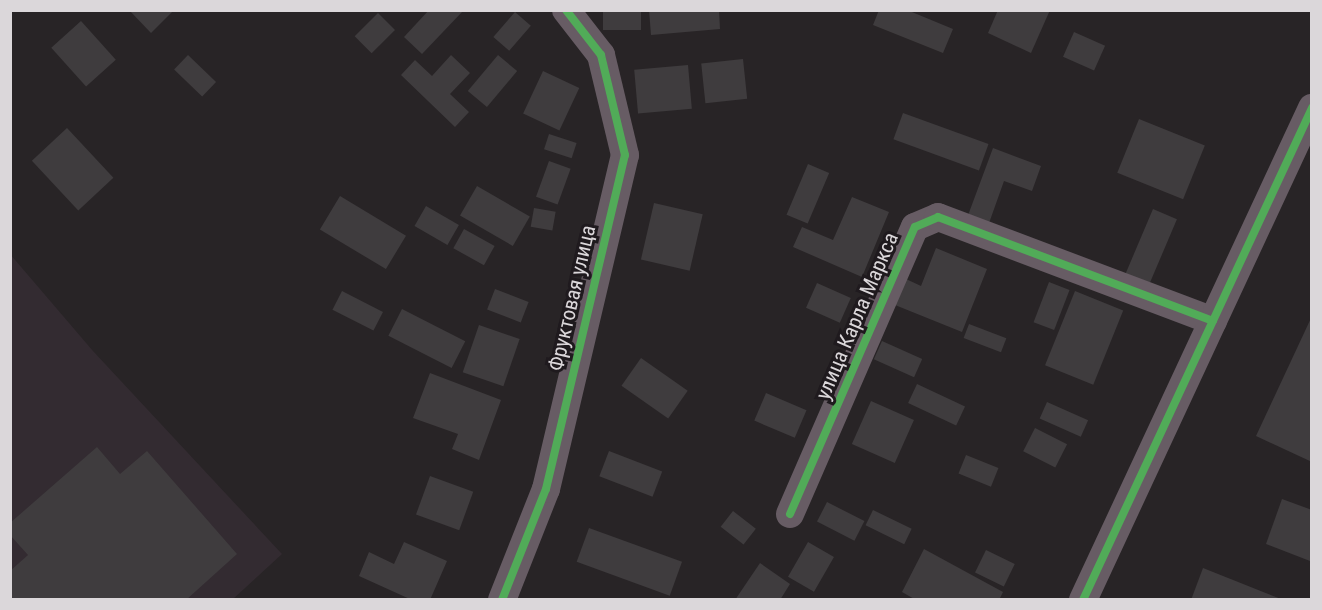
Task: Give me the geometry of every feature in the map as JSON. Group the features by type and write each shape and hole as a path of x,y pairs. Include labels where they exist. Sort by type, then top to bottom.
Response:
{"street":[{"name":"Фруктовая улица","path":"502,600 546,489 625,155 601,55 566,10"},
{"path":"1083,600 1311,108"},
{"name":"улица Карла Маркса","path":"790,514 915,226 938,217 1213,321"}],"shaded area":[{"path":"10,254 93,351 282,554 233,599 11,599"}],"building":[{"path":"129,10 174,10 151,33"},
{"path":"429,10 462,12 422,54 404,37"},
{"path":"603,10 641,10 641,30 603,30"},
{"path":"649,10 719,10 720,29 651,35"},
{"path":"879,10 907,10 953,29 943,53 873,25"},
{"path":"998,10 1050,10 1031,53 988,33"},
{"path":"515,12 531,26 509,51 493,37"},
{"path":"378,13 395,30 372,53 355,36"},
{"path":"81,21 116,60 86,86 51,48"},
{"path":"1074,32 1105,46 1094,70 1063,57"},
{"path":"188,55 216,82 202,96 174,69"},
{"path":"451,55 470,73 450,94 469,112 455,127 401,75 415,60 432,76"},
{"path":"498,55 517,71 487,107 468,91"},
{"path":"743,59 747,99 705,103 701,63"},
{"path":"688,65 692,109 638,114 634,70"},
{"path":"543,71 579,88 559,131 523,114"},
{"path":"903,113 989,144 979,170 893,139"},
{"path":"1139,119 1205,146 1183,199 1117,173"},
{"path":"67,128 113,178 78,210 32,161"},
{"path":"549,134 577,143 572,158 544,149"},
{"path":"993,148 1041,166 1032,191 1004,181 988,226 967,218"},
{"path":"549,161 571,169 558,205 536,197"},
{"path":"808,164 829,173 808,224 787,215"},
{"path":"477,186 530,216 513,246 460,215"},
{"path":"340,196 406,236 386,269 320,229"},
{"path":"852,197 889,212 862,277 793,247 802,227 833,240"},
{"path":"654,203 703,214 690,271 641,260"},
{"path":"426,206 459,225 447,245 414,226"},
{"path":"534,208 556,212 552,231 531,227"},
{"path":"1153,209 1177,219 1150,284 1126,273"},
{"path":"464,229 495,246 484,265 453,248"},
{"path":"936,248 987,269 962,332 895,305 906,279 921,286"},
{"path":"1049,282 1070,290 1054,330 1034,322"},
{"path":"817,283 851,298 840,323 806,308"},
{"path":"495,289 529,302 521,322 487,310"},
{"path":"342,291 383,312 373,331 332,310"},
{"path":"1075,291 1123,310 1093,385 1045,365"},
{"path":"402,309 465,341 452,368 388,336"},
{"path":"1312,316 1312,462 1256,436"},
{"path":"969,324 1006,338 1001,352 964,338"},
{"path":"479,325 520,339 503,386 463,372"},
{"path":"882,341 922,359 914,377 874,359"},
{"path":"641,358 688,391 668,419 621,386"},
{"path":"430,373 501,400 479,460 452,449 458,434 413,418"},
{"path":"917,384 965,406 956,425 908,403"},
{"path":"766,393 807,410 795,438 754,421"},
{"path":"871,401 914,420 895,463 852,444"},
{"path":"1047,402 1088,420 1081,437 1040,418"},
{"path":"1035,428 1067,444 1055,468 1023,451"},
{"path":"97,447 120,474 147,451 237,554 186,600 10,600 10,571 28,555 10,535 10,523"},
{"path":"609,451 662,471 653,497 599,476"},
{"path":"966,455 998,468 991,487 959,474"},
{"path":"430,476 473,492 459,530 416,515"},
{"path":"1282,499 1312,510 1310,561 1266,544"},
{"path":"827,502 864,521 854,541 817,522"},
{"path":"873,510 912,529 904,544 866,525"},
{"path":"733,511 756,529 744,545 721,527"},
{"path":"589,528 682,562 670,596 577,562"},
{"path":"404,542 447,561 430,600 412,600 359,576 369,552 394,564"},
{"path":"808,542 834,557 814,592 788,577"},
{"path":"924,549 1003,592 999,600 916,600 902,592"},
{"path":"986,550 1015,564 1004,586 975,572"},
{"path":"760,563 790,584 780,600 735,600"},
{"path":"1203,568 1281,599 1281,600 1191,600"}],"cycle path":[{"path":"502,600 546,489 625,155 601,55 566,10"},
{"path":"1083,600 1312,108"},
{"path":"790,514 915,227 938,217 1213,321"}]}
